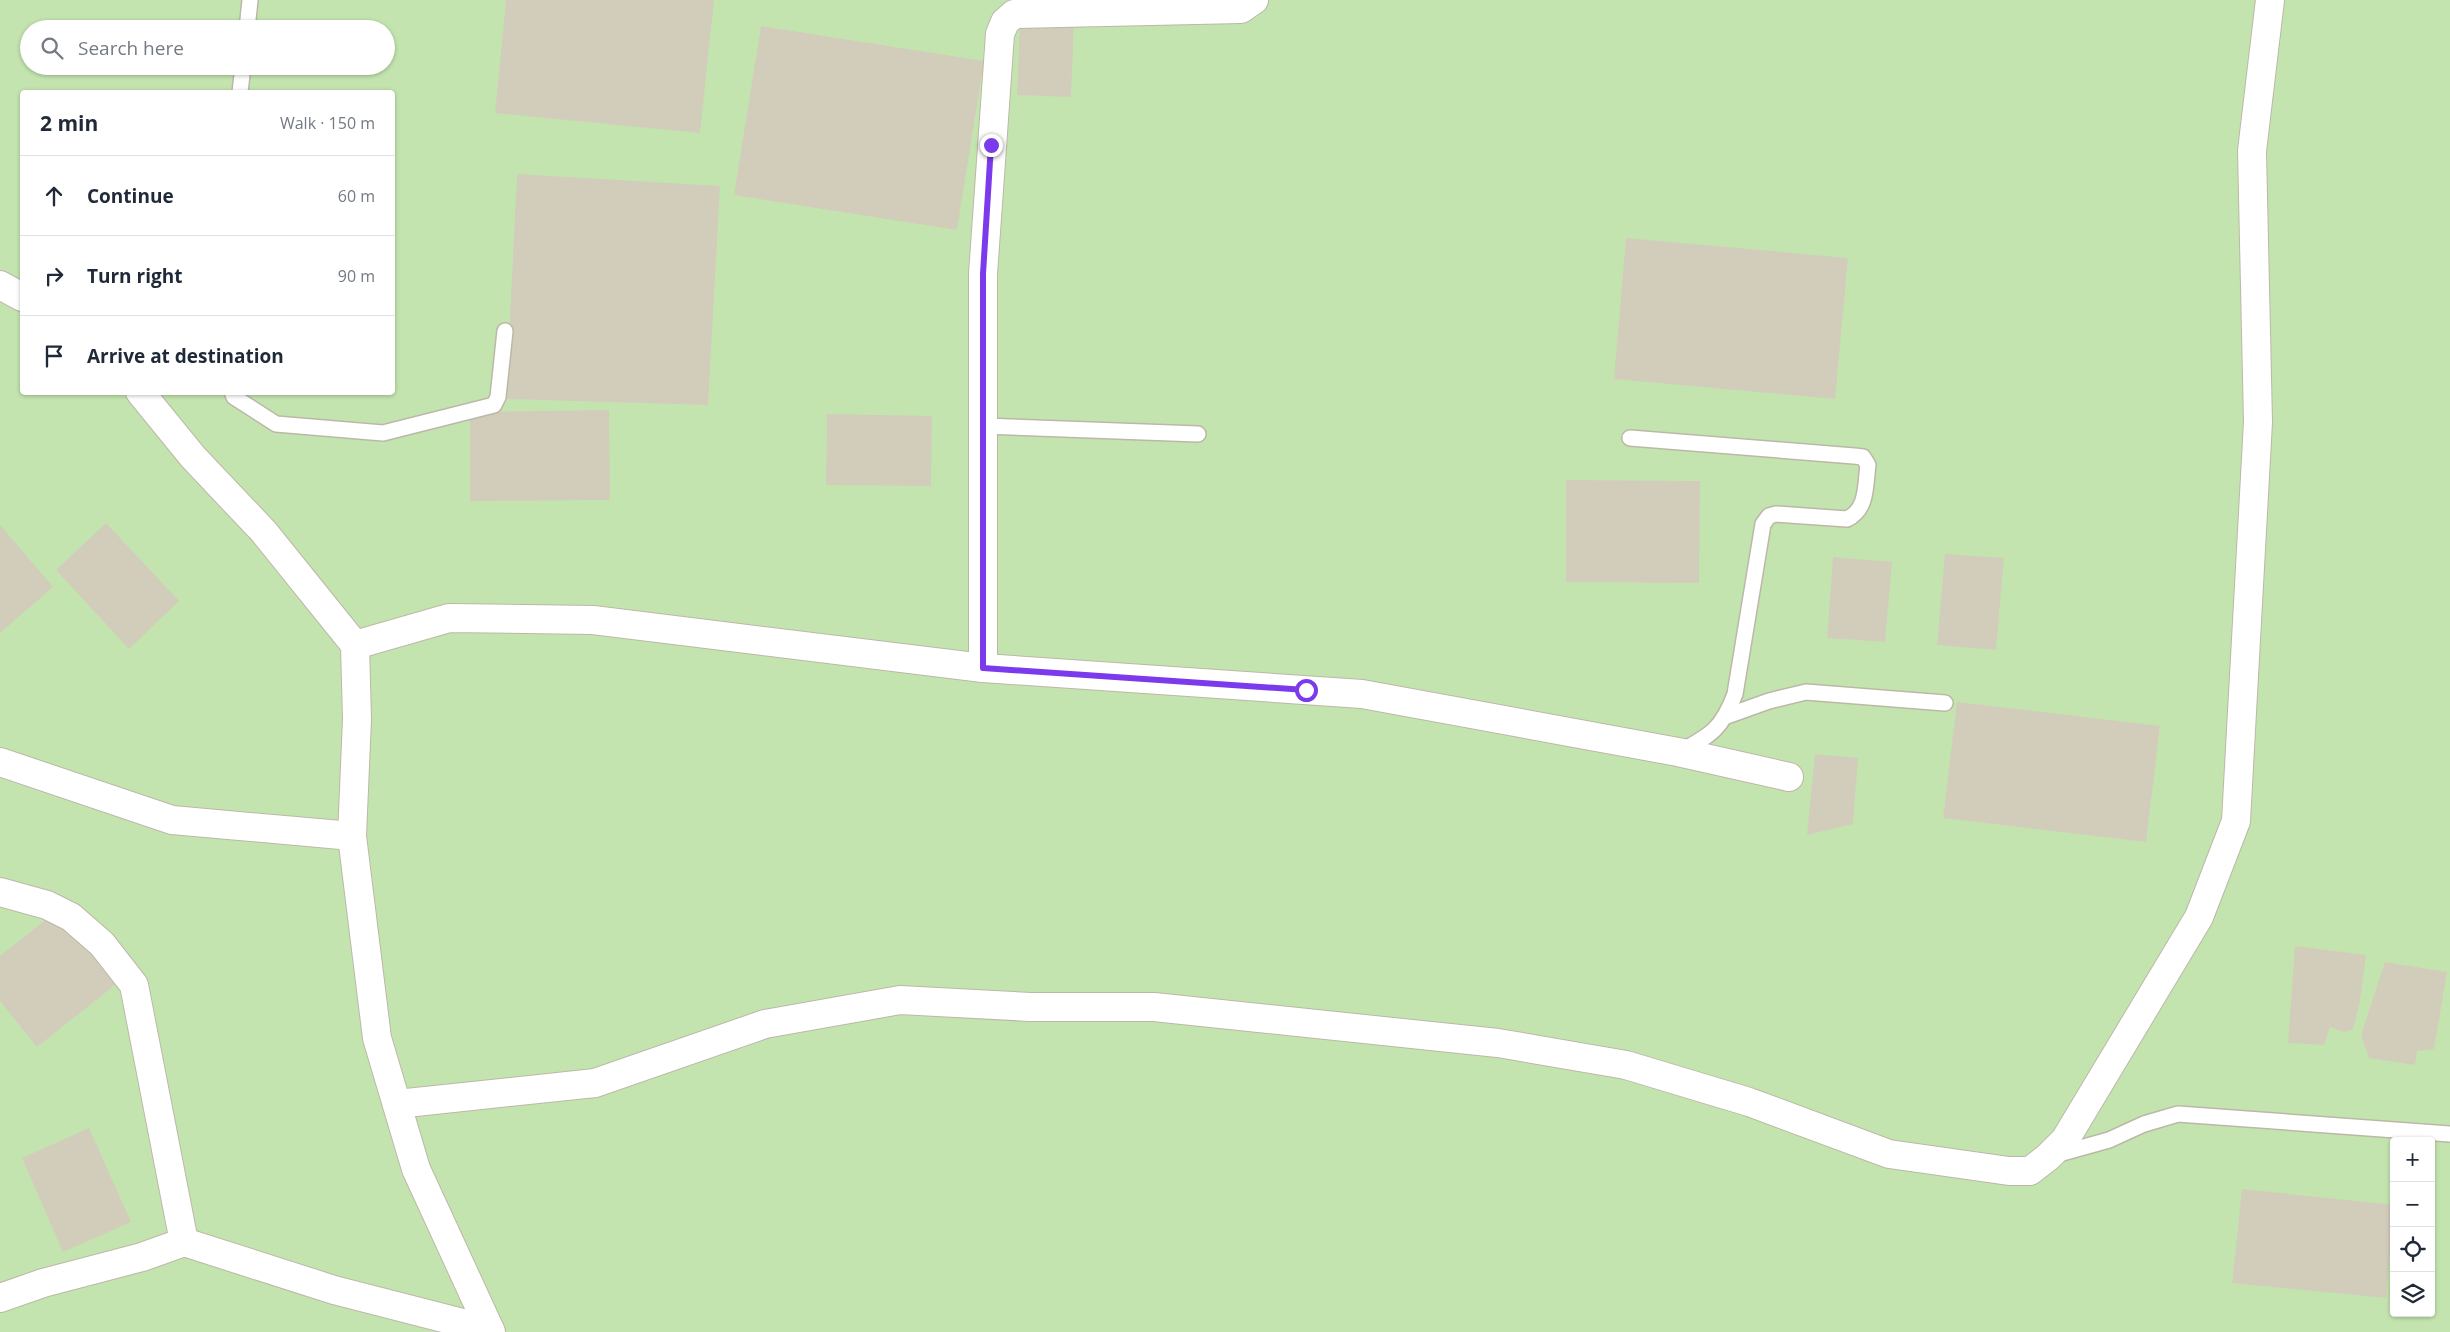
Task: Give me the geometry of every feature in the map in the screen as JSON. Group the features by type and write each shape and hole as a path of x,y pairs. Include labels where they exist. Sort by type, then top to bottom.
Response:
{"street":[{"path":"983,668 983,274 986,200 1000,34 1005,22 1014,14 1241,9 1254,0"},
{"path":"397,1104 595,1083 765,1024 900,1000 1030,1006 1154,1007 1498,1043 1626,1065 1749,1102 1889,1154 2010,1170 2030,1170 2048,1157 2065,1140 2199,917 2236,821 2258,422 2252,151 2270,0"},
{"path":"0,285 20,296"},
{"path":"142,395 193,457 264,532 355,645 357,719 352,836 377,1038 416,1169 490,1331"},
{"path":"355,645 449,618 593,620 983,668 1362,694 1678,752 1789,777"},
{"path":"0,762 172,820 352,836"},
{"path":"0,892 47,905 71,917 102,944 134,985 146,1040 169,1177 184,1242"},
{"path":"0,1298 43,1283 142,1257 184,1242 334,1290 490,1331"}],"lane":[{"path":"248,20 250,0"},
{"path":"240,90 242,75"},
{"path":"233,395 276,424 383,433 494,405 498,397 505,331"},
{"path":"983,426 1198,434"},
{"path":"1630,438 1854,456 1862,457 1868,465 1863,506 1857,514 1847,519 1776,514 1769,516 1764,524 1735,694 1727,716 1708,737 1678,752"},
{"path":"1727,716 1769,701 1806,692 1945,703"},
{"path":"2048,1157 2110,1140 2144,1124 2178,1114 2450,1134"}],"green space":[{"path":"0,0 2450,0 2450,1332 0,1332"}],"building":[{"path":"506,0 714,0 700,133 495,113"},
{"path":"1020,17 1074,19 1071,97 1017,95"},
{"path":"761,26 984,61 957,230 734,195"},
{"path":"517,174 720,186 708,405 506,399"},
{"path":"1626,238 1848,258 1835,399 1614,379"},
{"path":"609,410 610,500 470,501 470,412"},
{"path":"827,414 932,416 931,486 826,485"},
{"path":"1566,480 1700,481 1699,583 1566,582"},
{"path":"106,523 179,601 129,649 56,570"},
{"path":"0,525 53,587 0,633"},
{"path":"1945,554 2004,558 1996,650 1937,645"},
{"path":"1833,557 1892,562 1885,642 1827,638"},
{"path":"1957,702 2160,726 2146,842 1943,818"},
{"path":"1815,754 1858,758 1853,824 1807,835"},
{"path":"57,911 115,985 37,1047 0,1001 0,956"},
{"path":"2295,946 2366,955 2360,1001 2353,1029 2344,1032 2330,1027 2324,1045 2288,1043"},
{"path":"2385,962 2447,972 2434,1049 2417,1051 2415,1065 2369,1058 2361,1035"},
{"path":"89,1128 131,1222 63,1252 22,1158"},
{"path":"2242,1189 2390,1205 2390,1252 2386,1298 2232,1283"}],"route":[{"path":"991,145 986,200 983,274 983,668 1306,690"}]}
